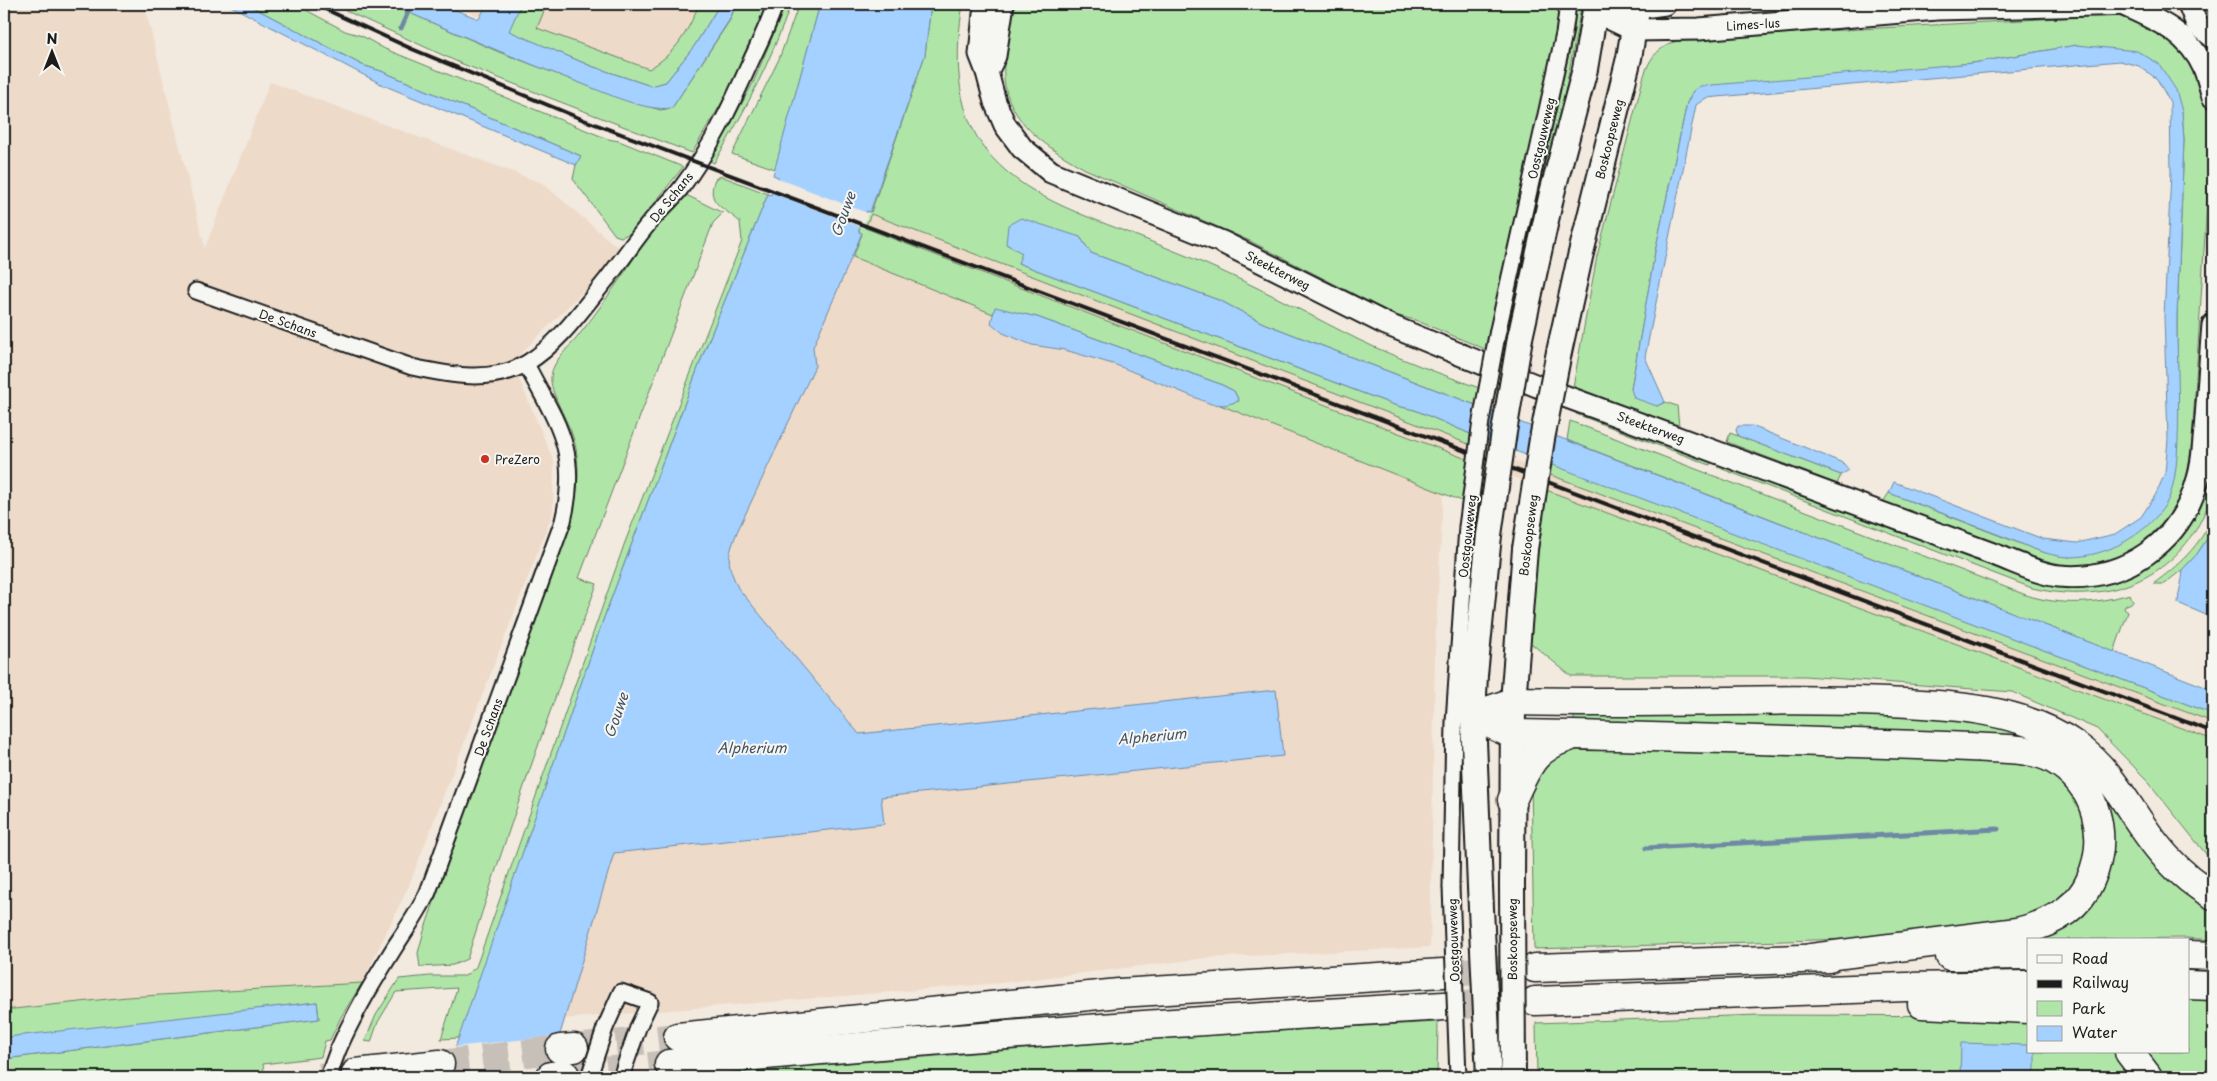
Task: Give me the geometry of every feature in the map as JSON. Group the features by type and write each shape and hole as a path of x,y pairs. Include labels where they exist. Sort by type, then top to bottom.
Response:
{"highway":[{"path":"1473,716 1513,702 1575,703 1820,699 1950,707 1996,713 2024,720 2076,745 2097,763 2116,786 2167,858 2186,877 2213,895"},
{"path":"1473,716 1512,734 1950,746 2026,751 2052,759 2072,774 2088,793 2097,816 2101,838 2098,864 2088,886 2072,906 2054,920 2040,927 2017,932 1811,958"},
{"path":"1512,800 1528,766 1540,752 1553,742 1575,735"},
{"path":"1535,968 1811,958 2027,955"},
{"path":"2190,955 2213,956"},
{"path":"678,1037 1128,992 1443,973"},
{"path":"1535,1001 2027,985"},
{"path":"2190,985 2213,986"},
{"path":"1716,994 2027,1009"},
{"path":"669,1064 827,1049 1119,1026 1444,1006"},
{"path":"2131,1054 2148,1077"},
{"path":"356,1073 440,1064"}],"main road":[{"name":"Steekterweg","path":"986,4 980,54 987,72 994,102 1005,125 1022,148 1051,172 1222,242 1386,324 1537,386 2057,576 2084,576 2104,573 2142,557 2162,543 2185,511 2198,479 2213,325"},
{"path":"987,72 995,56 1003,4"},
{"path":"1637,14 1665,4"},
{"path":"2129,4 2159,20 2182,36 2199,57 2213,97"},
{"name":"Limes-lus","path":"1596,8 1637,14 1699,28 1937,9 2129,4"},
{"path":"2185,6 2197,24 2213,37"},
{"path":"1489,1077 1473,716 1475,676 1489,535 1520,338 1550,202 1585,69 1596,8"},
{"name":"Boskoopseweg","path":"1513,1077 1512,734 1525,549 1542,440 1559,352 1580,257 1630,58 1637,14"}],"street":[{"name":"De Schans","path":"196,290 412,367 461,376 490,376 526,364 545,350 565,330 651,221 681,188 715,136 732,104 776,4"},
{"name":"Oostgouweweg","path":"1458,1077 1451,887 1454,713 1467,527 1481,421 1498,330 1564,34 1568,4"},
{"name":"De Schans","path":"328,1077 351,1021 397,944 414,920 428,892 563,521 570,495 570,472 567,450 560,430 526,364"},
{"path":"568,1065 606,1028 622,992 650,1002 639,1025 621,1077"}],"shaded area":[{"path":"4,4 144,4 205,248 270,82 542,183 623,252 512,362 554,462 553,512 409,885 362,983 127,997 4,1010"},
{"path":"452,4 723,4 655,99"},
{"path":"870,214 1617,500 2213,722 2213,740 1546,490 865,228"},
{"name":"Alpherium","path":"846,254 993,314 991,323 1003,333 1032,345 1065,350 1116,365 1211,404 1220,405 1443,493 1435,649 1430,947 1206,958 1000,983 549,1020 603,853"}],"green space":[{"path":"247,4 295,4 345,31 362,36 385,49 608,139 619,141 683,167 631,233 621,237 615,235 573,179 576,165 581,156 381,71 362,65"},
{"path":"331,4 389,4 499,52 612,95 660,110 672,108 730,20 736,4 767,4 731,87 692,153 460,63"},
{"path":"521,4 547,4 537,28 649,69 659,63 674,49 690,24 699,4 720,4 695,45 666,82 651,86 591,66 508,31"},
{"path":"786,4 791,4 766,65 747,105 714,163 710,161 753,83"},
{"path":"799,4 820,4 775,169 732,154 779,59"},
{"path":"931,4 963,4 958,60 962,98 967,116 985,149 1016,179 1035,192 1075,212 1217,269 1374,347 1482,389 1478,406 1263,323 1221,301 1091,253 1080,237 1006,244 1023,253 1018,263 1397,406 1415,410 1473,435 1471,445 871,214 865,228 1469,460 1462,501 1220,405 1239,401 1234,391 1220,384 1037,317 995,308 993,314 853,257 862,234 859,232 859,229 867,211 871,212 925,55"},
{"path":"1014,4 1559,4 1555,41 1485,349 1415,320 1395,315 1250,241 1085,169 1047,145 1016,114 1009,101 1005,86 1004,35 1008,15"},
{"path":"1576,4 1582,4 1563,103 1531,237 1528,236 1574,31"},
{"path":"2113,15 2140,19 2189,54 2208,100 2211,140 2189,466 2183,491 2176,507 2155,533 2141,544 2110,559 2093,564 2059,565 2024,556 1883,502 1889,493 2042,552 2069,557 2124,542 2174,480 2177,451 2177,319 2184,140 2182,111 2159,64 2077,45 1973,63 1693,91 1687,103 1655,252 1631,389 1657,406 1665,402 1677,406 1679,426 1573,387 1597,256 1643,79 1652,58 1661,49 1682,39"},
{"path":"721,176 768,194 704,352 602,623 459,1038 441,1039 457,988 396,992 378,1022 371,1042 365,1041 376,1015 399,979 430,976 465,976 476,967 624,545 742,241 740,222 714,200 712,194 715,179"},
{"path":"678,191 723,213 713,223 579,578 597,584 529,771 467,959 453,965 420,967 418,953 424,931 489,744 571,524 577,492 578,469 576,447 553,390 551,383 552,371 561,356 616,285"},
{"path":"1577,410 1713,458 1710,465 1576,414"},
{"path":"1570,421 2026,595 2052,601 2091,602 2130,594 2133,602 2125,606 2124,609 2128,612 2114,652 1567,440"},
{"path":"2213,427 2214,481 2212,494 2197,528 2182,548 2165,564 2146,577 2125,586 2103,591 2080,593 2032,588 1717,467 1721,461 2062,586 2093,586 2112,583 2140,572 2166,554 2187,530 2195,517 2204,494"},
{"path":"1730,433 1841,475 1837,484 1727,442"},
{"path":"1553,464 2213,714 2213,722 1548,474"},
{"path":"1546,490 2213,740 2213,863 2146,779 2097,729 2012,692 1805,676 1571,676 1527,640"},
{"path":"2213,516 2213,530 2197,554 2183,569 2164,584 2153,584 2188,554 2208,527"},
{"path":"1949,712 2060,742 2213,901 2213,940 2190,938 2031,938 2094,889 2090,786 1992,741 1915,731 1574,725 1574,715"},
{"path":"1567,746 2020,757 2065,779 2094,831 2085,880 2021,928 1877,938 1534,949 1531,778"},
{"path":"362,983 341,1017 330,1040 325,1041 321,1057 263,1064 264,1072 225,1077 4,1077 4,1059 319,1019 317,1002 4,1039 4,1010 127,997"},
{"path":"2190,998 2213,998 2213,1077 2152,1077 2137,1054 2190,1054"},
{"path":"1758,1015 2027,1016 2027,1054 2116,1054 2133,1077 1537,1077 1536,1023"},
{"path":"1438,1022 1437,1077 676,1077 1186,1036"}],"water":[{"path":"227,4 247,4 362,65 381,71 581,156 576,165 383,85"},
{"path":"389,4 440,4 479,19 487,4 521,4 509,31 591,66 651,86 666,82 695,45 720,4 736,4 730,19 672,108 661,108 638,104 613,96 508,55"},
{"name":"Gouwe","path":"820,4 931,4 925,55 870,212 867,211 859,229 859,232 862,233 813,347 815,366 737,532 729,560 731,572 738,588 859,734 1276,690 1283,756 881,797 884,824 614,853 561,1031 544,1070 445,1077 602,623 704,352 768,194 771,195 778,177 773,175"},
{"path":"2077,45 2137,51 2159,64 2176,90 2182,111 2184,140 2177,317 2179,414 2176,467 2172,488 2166,504 2148,525 2124,542 2097,553 2084,556 2061,556 2035,550 1889,493 1894,482 2043,539 2077,543 2115,534 2141,517 2156,494 2165,473 2168,439 2164,317 2171,173 2170,102 2157,79 2139,66 2120,61 1706,98 1696,105 1645,357 1665,402 1657,406 1634,398 1631,389 1655,252 1687,103 1693,91 1700,86 1973,63"},
{"path":"1021,218 1080,237 1091,253 1221,301 1263,323 2213,690 2213,714 1473,435 1415,410 1397,406 1018,263 1022,253 1006,244 1008,225"},
{"path":"995,307 1037,317 1220,384 1234,391 1239,401 1225,405 1211,404 1116,365 1065,350 1032,345 1003,333 991,323"},
{"path":"1738,426 1752,426 1843,463 1849,470 1841,475 1738,436 1736,430"},
{"path":"2213,530 2213,618 2178,603 2183,569 2197,554"},
{"path":"317,1002 319,1019 4,1059 4,1039 15,1036"},
{"path":"1961,1043 2027,1045 2027,1054 2035,1054 2035,1077 1960,1077"}],"pier":[{"path":"772,176 870,214 870,215 868,214 863,228 770,192 775,178"},
{"path":"562,1035 545,1077 443,1077 454,1047"}],"waterway":[{"path":"401,28 408,12"},
{"path":"1646,848 1998,829"}],"tunnel":[{"path":"1443,973 1535,968"},
{"path":"1444,1006 1535,1001"},
{"path":"574,1048 678,1037"},
{"path":"440,1064 560,1049"},
{"path":"565,1075 669,1064"},
{"path":"320,1077 356,1073"}],"railway":[{"path":"314,4 412,49 584,120 2213,732"}],"place":[{"name":"PreZero","path":"485,459"}]}
